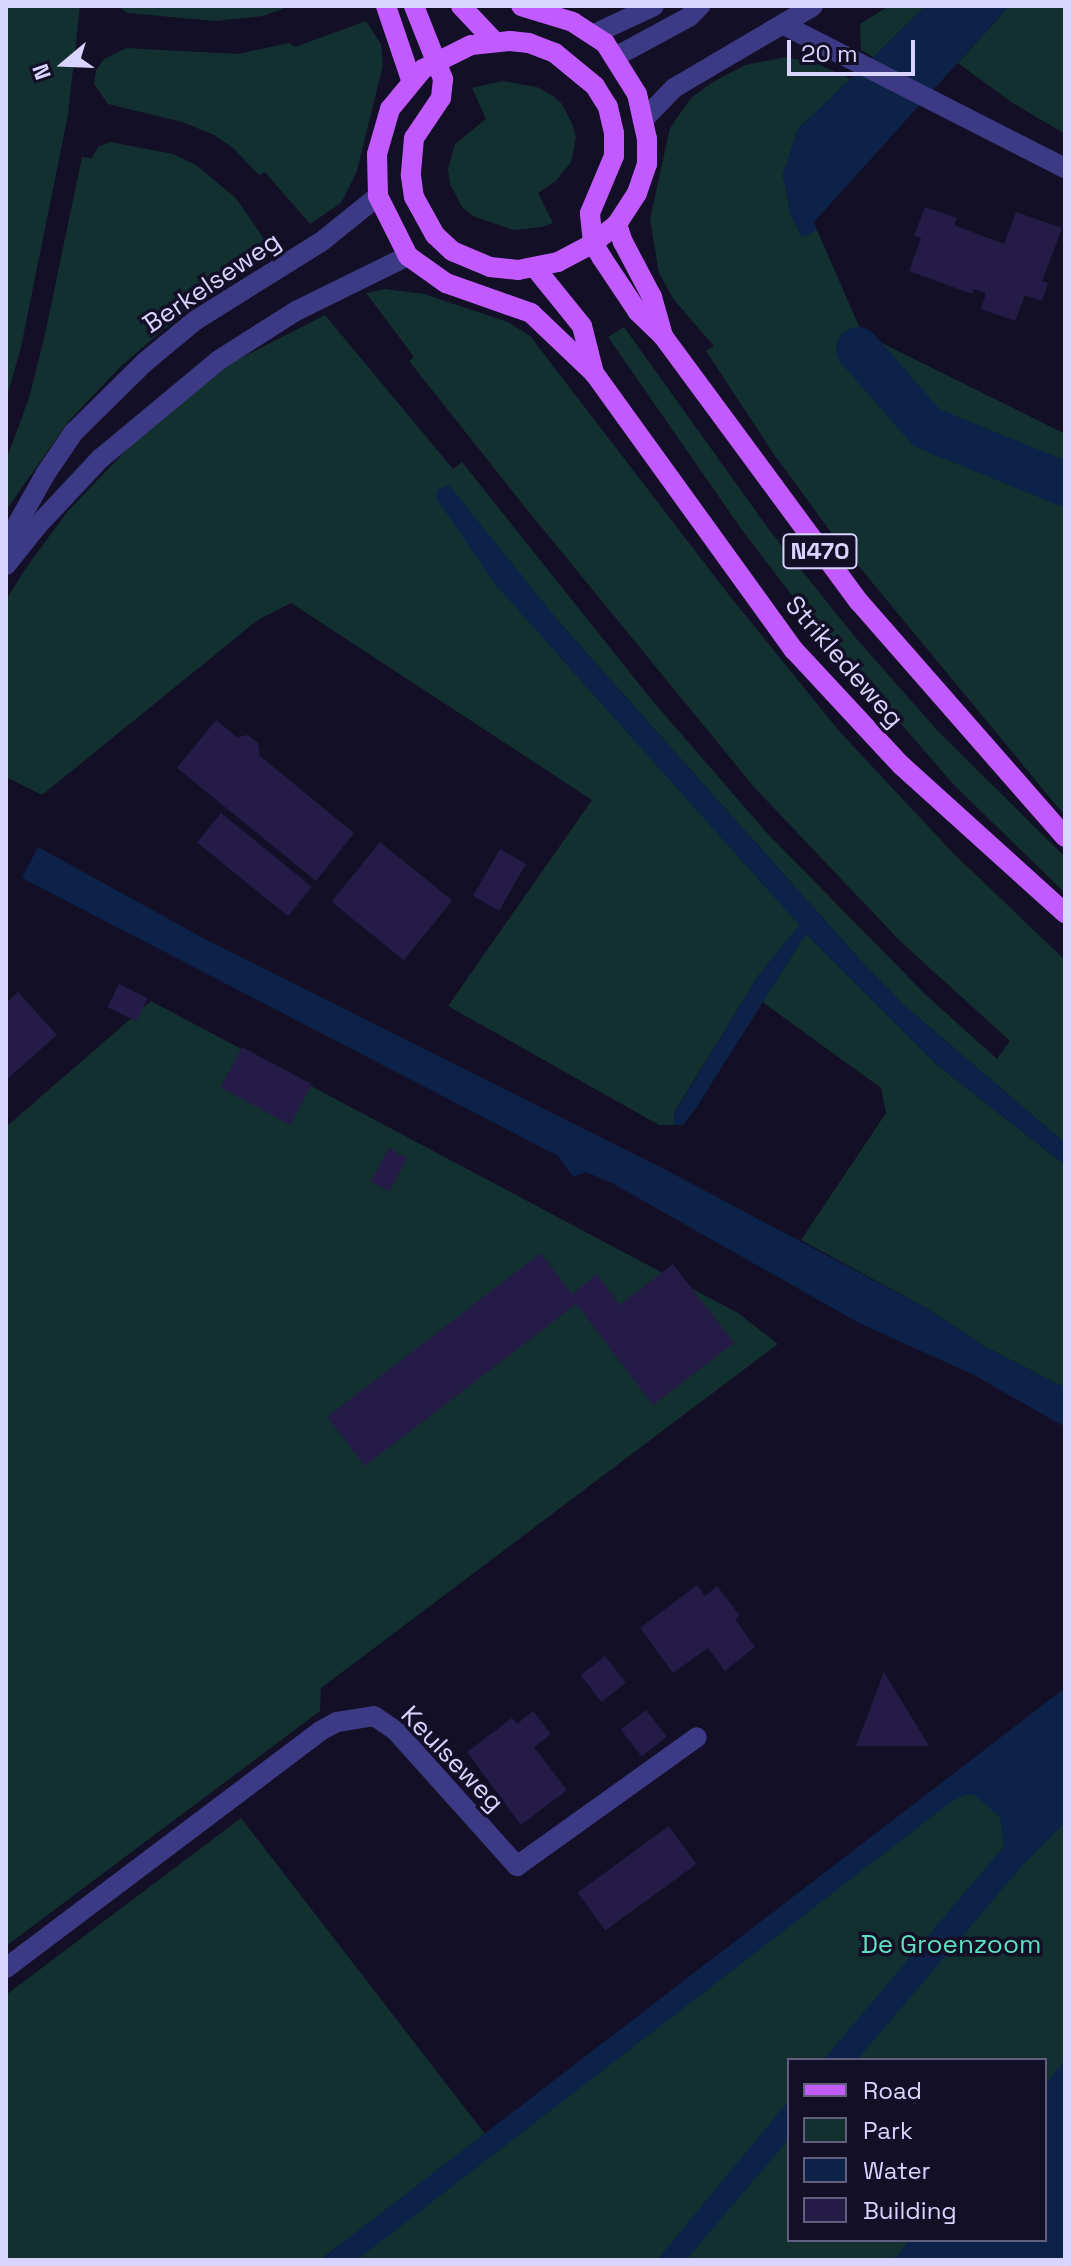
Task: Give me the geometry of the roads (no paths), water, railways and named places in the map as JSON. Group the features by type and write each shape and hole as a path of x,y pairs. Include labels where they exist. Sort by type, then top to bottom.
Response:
{"main road":[{"path":"386,6 411,80"},
{"path":"414,6 437,59 443,90 414,138 411,176 423,216 443,243 467,259 490,267 536,269 593,243 617,224 637,193 647,164 644,119 637,94 615,57 594,34 573,22 523,7"},
{"path":"461,6 493,40"},
{"name":"N470","path":"408,256 378,196 377,154 381,130 390,109 411,80 437,59 493,40 529,43 555,53 578,69 608,107 614,133 614,156 590,213 593,243"},
{"path":"578,69 615,57"},
{"name":"Strikledeweg","path":"617,224 652,297 663,336"},
{"path":"408,256 443,243"},
{"name":"Strikledeweg","path":"593,243 638,312 663,336 859,602 1065,837"},
{"name":"Strikledeweg","path":"408,256 446,283 512,304 545,324 594,373 794,650 901,765 1065,913"},
{"name":"Strikledeweg","path":"536,269 582,326 594,373"}],"street":[{"path":"594,34 654,6"},
{"path":"615,57 689,17 700,6"},
{"path":"644,119 674,88 813,6"},
{"path":"784,25 859,66 1065,168"},
{"name":"Berkelseweg","path":"6,544 46,473 74,432 145,362 196,320 321,242 378,196"},
{"path":"6,565 38,525 101,458 209,368 296,311 408,256"},
{"name":"Keulseweg","path":"6,1968 320,1731 337,1722 374,1716 395,1730 517,1866 697,1737"}],"water":[{"path":"926,6 1009,6 814,222 817,230 802,237 791,216 783,175 798,129"},
{"path":"449,485 560,623 861,961 904,1005 1065,1143 1065,1165 936,1064 806,934 696,1108 683,1125 674,1125 674,1114 758,976 799,925 494,583 436,498 437,490"},
{"path":"38,847 205,939 666,1170 928,1309 984,1346 1065,1388 1065,1427 974,1375 859,1323 612,1183 586,1172 573,1177 558,1156 22,878"},
{"path":"1065,1688 1065,1822 1023,1865 859,2058 825,2058 1004,1846 1000,1817 974,1795 964,1795 951,1802 357,2260 320,2260"},
{"path":"1065,2060 1065,2260 893,2260 908,2242 1047,2242 1047,2082"},
{"path":"787,2102 787,2141 686,2260 657,2260"}],"waterway":[{"path":"858,349 927,428 1065,484"}],"park label":[{"name":"De Groenzoom","path":"951,1945"}]}
